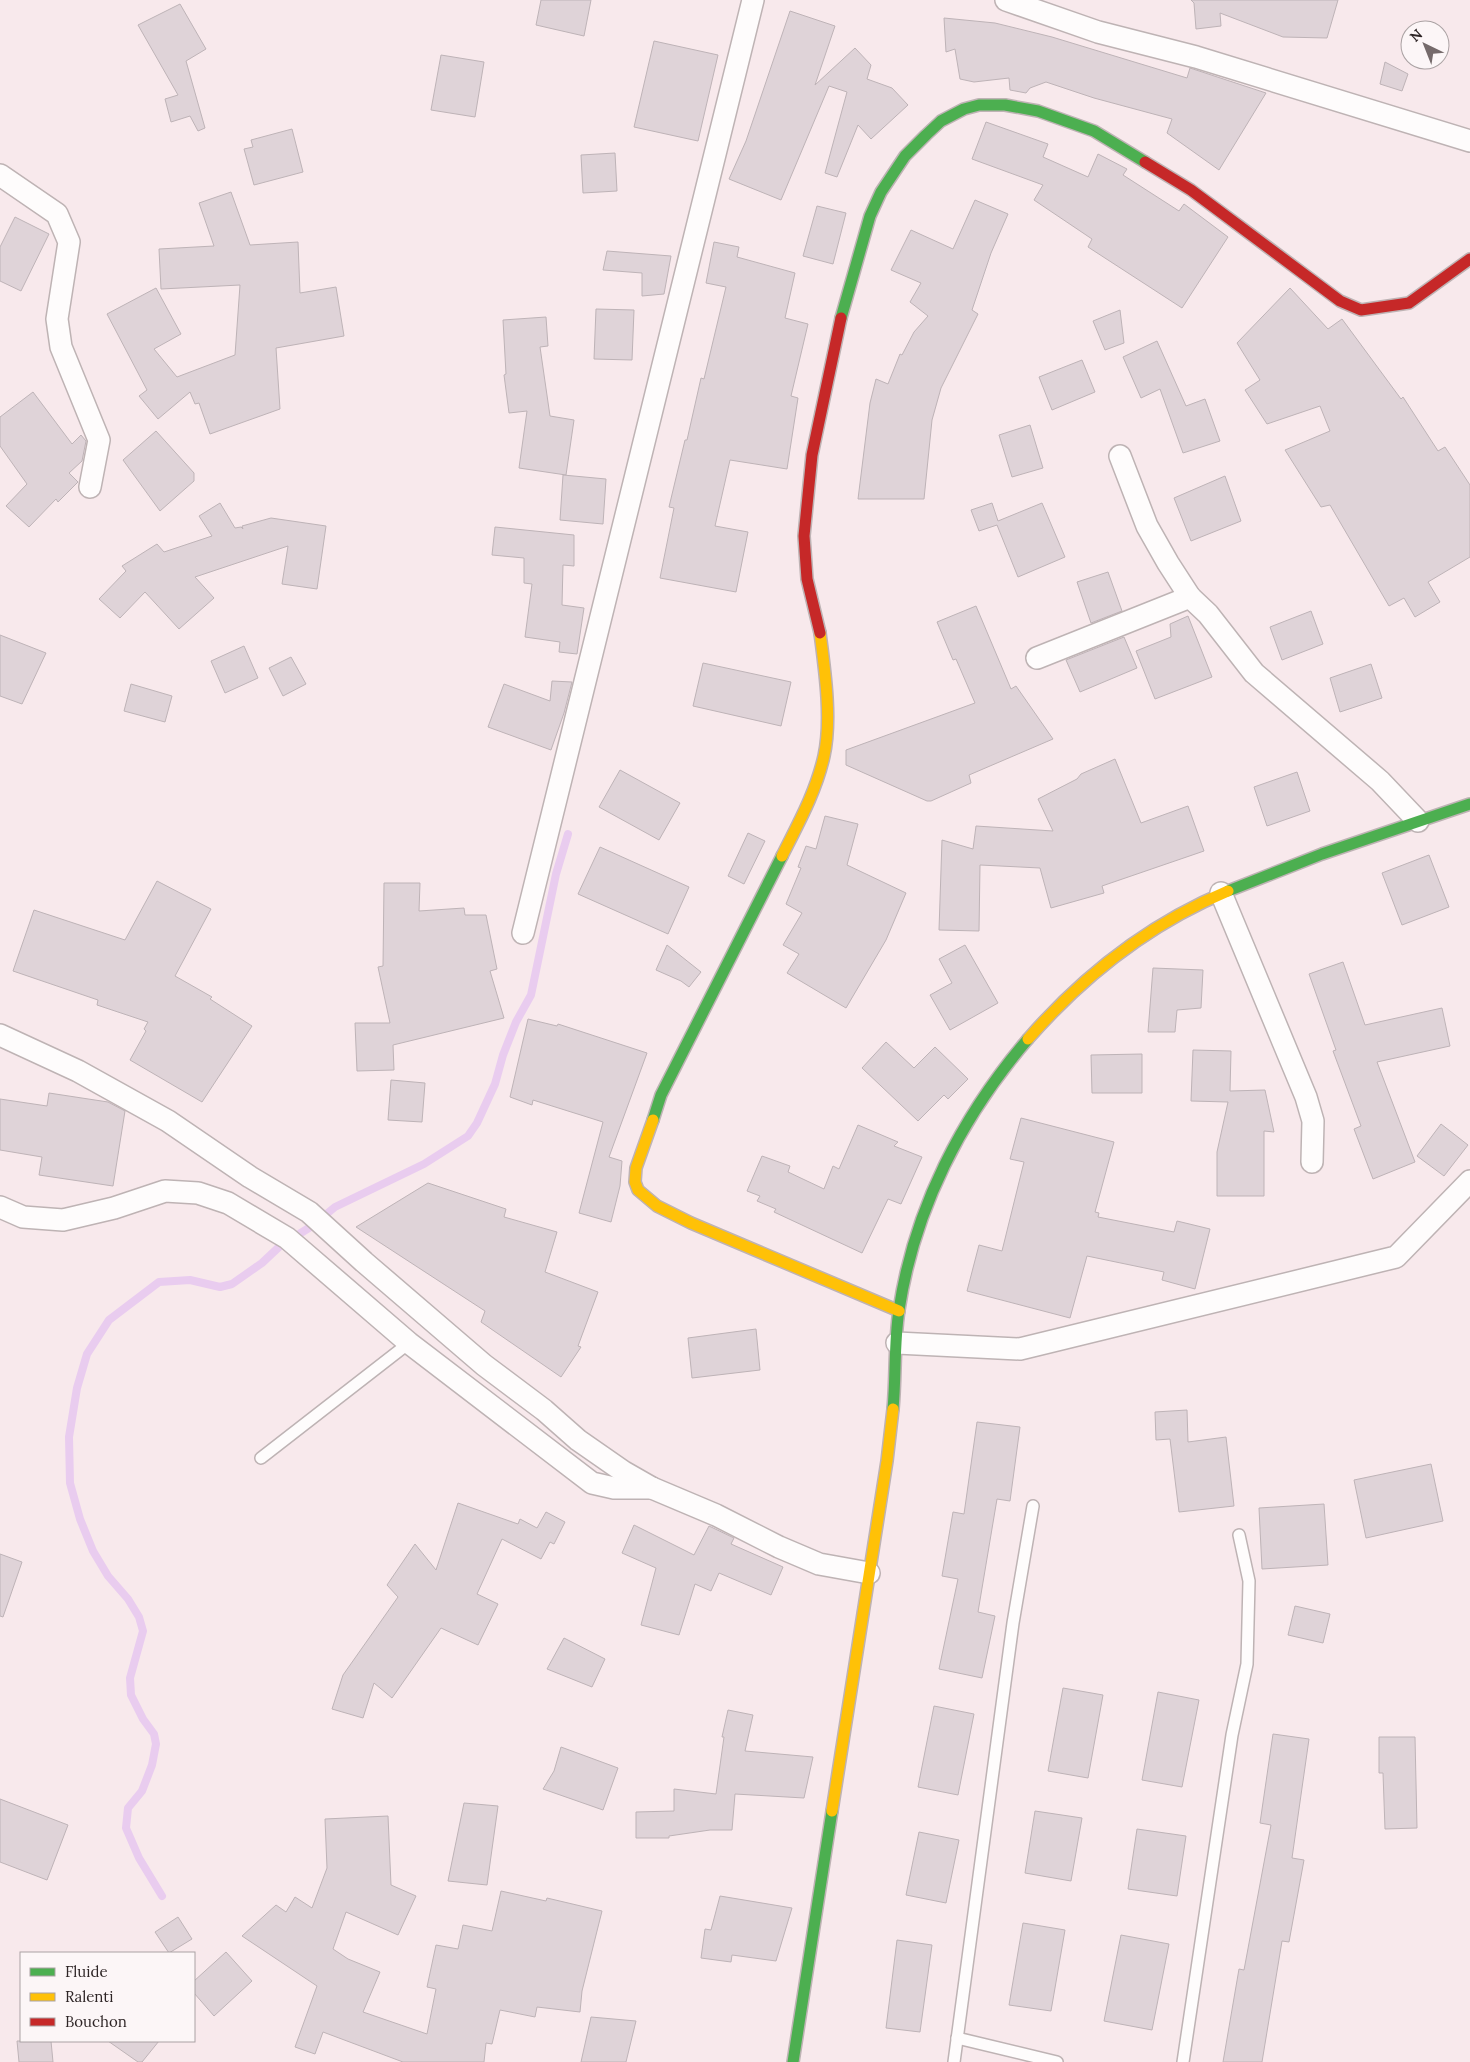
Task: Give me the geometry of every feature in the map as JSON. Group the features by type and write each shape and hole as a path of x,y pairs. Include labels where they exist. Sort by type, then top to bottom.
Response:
{"street":[{"path":"523,933 753,0"},
{"path":"1006,0 1098,32 1196,57 1470,141"},
{"path":"899,1311 691,1223 657,1206 638,1190 635,1182 636,1168 661,1095 795,830 813,792 824,755 827,711 825,669 819,626 807,579 804,536 812,455 833,350 856,262 870,216 881,192 905,156 941,121 964,109 979,105 1005,105 1038,111 1094,130 1191,190 1340,301 1361,310 1410,303 1470,258"},
{"path":"0,175 57,214 69,242 57,319 61,347 99,440 90,487"},
{"path":"1120,456 1147,526 1190,597 1208,614 1254,673 1380,780 1418,821"},
{"path":"1037,658 1190,597"},
{"path":"793,2062 888,1452 895,1387 899,1311 911,1253 926,1209 951,1151 977,1106 1008,1062 1055,1009 1096,970 1139,937 1221,893 1317,856 1470,804"},
{"path":"1221,893 1306,1097 1313,1121 1312,1162"},
{"path":"0,1035 78,1071 168,1121 250,1176 309,1212 484,1365 544,1410 578,1440 624,1472 652,1488 716,1515 779,1547 819,1564 870,1573"},
{"path":"897,1343 1020,1349 1396,1257 1470,1181"},
{"path":"0,1207 23,1217 63,1220 114,1208 165,1191 198,1193 228,1203 286,1238 409,1343 592,1482 614,1488 652,1488"}],"lane":[{"path":"261,1458 409,1343"},
{"path":"954,2062 1012,1623 1033,1506"},
{"path":"1183,2062 1232,1735 1247,1664 1249,1581 1239,1535"},
{"path":"957,2038 1056,2062"}],"building":[{"path":"541,0 591,0 584,36 536,25"},
{"path":"1191,0 1338,0 1327,38 1283,37 1220,13 1221,26 1196,29 1194,3"},
{"path":"180,4 206,49 186,61 205,128 198,131 190,116 171,122 165,99 178,95 138,25"},
{"path":"790,11 835,26 815,85 855,48 871,65 867,79 892,88 908,105 871,139 858,125 837,177 825,173 847,92 829,86 781,200 729,179 746,141"},
{"path":"944,18 995,23 1052,37 1187,78 1190,68 1266,93 1219,170 1167,133 1172,119 1094,98 1046,82 1030,88 1026,93 1010,90 1009,78 974,82 960,79 955,49 946,52"},
{"path":"654,41 718,55 698,141 634,127"},
{"path":"441,55 484,62 475,117 431,110"},
{"path":"1385,62 1408,74 1402,91 1380,84"},
{"path":"986,122 1048,144 1043,157 1088,177 1098,154 1127,169 1123,175 1179,211 1184,204 1228,237 1182,308 1088,247 1092,239 1034,200 1043,185 972,159"},
{"path":"292,129 303,172 254,185 244,149 253,147 251,140"},
{"path":"615,153 617,191 583,193 581,155"},
{"path":"231,192 250,245 298,242 300,293 336,287 344,336 276,348 280,409 210,434 199,403 195,404 190,392 158,419 139,396 147,390 107,314 156,288 181,334 154,349 177,377 235,355 240,285 161,289 159,249 214,246 199,203"},
{"path":"975,200 1008,214 991,253 972,310 978,314 941,388 932,420 924,499 858,499 870,403 876,379 888,384 900,354 902,355 914,332 928,316 910,302 921,283 891,270 911,230 953,249"},
{"path":"817,206 846,213 833,264 803,256"},
{"path":"15,217 49,234 21,291 0,281 0,247"},
{"path":"714,242 739,247 737,257 795,273 785,318 808,324 791,396 798,398 787,469 730,460 715,526 748,532 736,592 660,578 674,508 669,507 701,378 704,379 726,287 706,283"},
{"path":"607,251 671,256 664,294 642,296 642,273 603,270"},
{"path":"1290,288 1328,329 1342,319 1401,399 1403,397 1438,451 1445,447 1470,485 1470,557 1428,582 1440,602 1415,617 1404,598 1389,606 1330,505 1321,507 1285,450 1330,431 1320,406 1267,424 1245,390 1260,380 1237,343"},
{"path":"596,309 634,310 632,360 594,359"},
{"path":"1120,310 1124,343 1105,350 1093,321"},
{"path":"546,317 548,346 540,347 550,416 574,420 566,475 519,468 527,411 509,413 504,375 506,374 503,320"},
{"path":"1157,341 1186,406 1205,399 1220,441 1183,453 1160,389 1141,398 1123,357"},
{"path":"1082,360 1095,392 1052,410 1039,377"},
{"path":"33,392 72,444 81,435 86,441 82,461 69,473 78,482 58,502 56,499 29,527 6,506 27,484 0,446 0,417"},
{"path":"1030,425 1043,468 1012,477 999,435"},
{"path":"156,431 194,473 194,481 160,511 123,460"},
{"path":"563,475 606,479 603,524 560,520"},
{"path":"1225,476 1241,521 1191,541 1174,498"},
{"path":"220,503 235,528 241,527 243,529 242,526 271,518 326,526 317,589 282,584 288,546 195,577 214,598 179,629 145,592 120,618 99,599 126,571 122,566 157,544 164,552 212,536 199,516"},
{"path":"992,503 998,521 1042,503 1065,557 1018,577 997,525 979,531 971,510"},
{"path":"495,527 574,535 574,566 563,565 562,605 584,608 577,654 559,652 560,642 525,637 532,584 524,583 524,558 492,555"},
{"path":"1108,572 1122,611 1091,623 1077,582"},
{"path":"976,606 1011,689 1016,686 1053,739 969,775 971,783 931,801 927,801 846,765 846,750 975,703 956,659 953,660 937,622"},
{"path":"1311,611 1323,644 1282,660 1270,627"},
{"path":"1188,616 1212,677 1155,699 1136,651 1171,637 1170,624"},
{"path":"0,635 46,653 22,704 0,696"},
{"path":"1124,637 1137,668 1080,692 1066,660"},
{"path":"244,646 258,678 225,693 211,661"},
{"path":"291,657 306,684 283,696 269,668"},
{"path":"703,663 791,682 781,726 693,706"},
{"path":"1371,664 1382,698 1340,712 1330,678"},
{"path":"552,681 572,682 564,713 551,750 488,727 504,684 550,701"},
{"path":"131,684 172,696 165,722 124,711"},
{"path":"1115,759 1141,823 1188,806 1204,851 1102,886 1104,893 1051,908 1040,868 980,865 979,931 939,930 942,840 973,849 976,826 1053,831 1038,799 1077,779 1081,774"},
{"path":"620,770 680,803 659,840 599,807"},
{"path":"1297,772 1310,811 1267,826 1254,787"},
{"path":"825,816 858,824 847,865 906,893 886,940 846,1008 787,973 799,954 783,945 802,913 786,904 801,868 798,867 806,846 816,849"},
{"path":"748,833 765,841 744,884 728,876"},
{"path":"600,847 689,887 668,934 578,894"},
{"path":"1429,855 1449,907 1402,925 1382,873"},
{"path":"157,881 211,909 175,976 212,997 210,999 252,1026 202,1102 130,1060 146,1031 144,1029 148,1022 97,1005 98,1000 13,971 34,910 125,940"},
{"path":"384,883 420,883 419,911 464,908 465,915 486,915 497,969 490,971 504,1018 393,1045 394,1070 357,1071 355,1023 390,1023 378,967 383,966"},
{"path":"667,945 701,972 689,987 681,981 656,970"},
{"path":"965,945 998,1003 950,1030 930,995 952,983 939,959"},
{"path":"1343,962 1365,1025 1442,1008 1450,1046 1377,1062 1415,1162 1373,1179 1354,1129 1361,1126 1333,1051 1336,1050 1309,974"},
{"path":"1153,968 1203,970 1201,1008 1177,1010 1175,1032 1148,1032"},
{"path":"528,1019 557,1026 558,1024 647,1053 609,1157 622,1161 620,1186 611,1222 579,1213 603,1122 533,1100 532,1105 510,1097"},
{"path":"886,1042 914,1068 935,1047 968,1079 948,1099 944,1095 918,1121 862,1068"},
{"path":"1193,1050 1231,1051 1230,1091 1265,1090 1274,1132 1264,1131 1264,1196 1217,1196 1217,1152 1228,1102 1191,1101"},
{"path":"1142,1054 1142,1093 1092,1093 1091,1055"},
{"path":"391,1080 425,1083 422,1122 388,1120"},
{"path":"49,1093 108,1102 125,1111 113,1186 39,1175 42,1157 0,1150 0,1099 47,1106"},
{"path":"1021,1118 1114,1142 1095,1212 1099,1213 1098,1217 1174,1232 1177,1221 1210,1229 1195,1289 1162,1280 1164,1272 1087,1256 1070,1318 967,1291 979,1245 1002,1251 1024,1162 1010,1159"},
{"path":"1441,1124 1468,1145 1444,1176 1417,1156"},
{"path":"858,1125 898,1142 894,1146 922,1157 901,1204 888,1199 862,1253 774,1212 776,1209 757,1201 760,1196 747,1191 762,1156 790,1166 788,1172 824,1189 833,1166 839,1169"},
{"path":"428,1183 506,1209 504,1217 557,1232 545,1272 598,1292 578,1346 581,1347 561,1377 481,1322 485,1311 356,1227"},
{"path":"756,1329 760,1370 692,1378 688,1338"},
{"path":"1187,1410 1188,1442 1226,1437 1234,1506 1179,1512 1170,1439 1156,1440 1155,1412"},
{"path":"977,1422 1020,1427 1010,1501 997,1499 978,1612 995,1616 982,1678 939,1669 958,1579 942,1576 953,1512 964,1514"},
{"path":"1431,1464 1443,1521 1366,1538 1354,1480"},
{"path":"458,1503 518,1524 520,1519 537,1528 546,1512 565,1522 554,1544 550,1542 541,1559 502,1539 477,1594 498,1604 478,1645 441,1628 392,1698 374,1683 363,1718 332,1709 343,1675 398,1597 387,1585 415,1544 436,1570"},
{"path":"1324,1504 1328,1565 1262,1569 1259,1508"},
{"path":"634,1525 694,1555 709,1526 734,1538 731,1544 783,1567 771,1595 719,1573 711,1591 695,1584 679,1635 641,1625 656,1568 622,1553"},
{"path":"0,1554 22,1562 3,1617 0,1616"},
{"path":"1295,1606 1330,1614 1323,1643 1288,1635"},
{"path":"564,1638 605,1659 592,1687 547,1669"},
{"path":"1063,1688 1103,1695 1088,1778 1048,1771"},
{"path":"1158,1692 1199,1700 1182,1787 1142,1780"},
{"path":"934,1706 974,1714 958,1795 918,1787"},
{"path":"728,1710 753,1715 745,1751 813,1757 804,1798 735,1794 732,1830 710,1830 669,1836 669,1838 636,1838 636,1812 674,1811 674,1789 716,1794 724,1737 722,1737"},
{"path":"1273,1734 1309,1739 1292,1858 1304,1860 1289,1942 1282,1941 1262,2062 1223,2062 1239,1969 1244,1970 1271,1825 1260,1823"},
{"path":"1379,1737 1415,1737 1417,1828 1385,1829 1383,1773 1379,1773"},
{"path":"561,1747 618,1768 603,1810 543,1789 554,1771"},
{"path":"0,1799 68,1825 47,1880 0,1862"},
{"path":"464,1803 498,1806 487,1885 448,1881"},
{"path":"1035,1811 1082,1818 1071,1881 1025,1873"},
{"path":"388,1816 391,1885 416,1896 398,1935 346,1912 333,1949 348,1959 380,1972 363,2012 427,2034 436,1989 427,1987 436,1945 458,1949 463,1925 492,1931 501,1891 546,1901 547,1898 602,1911 582,1991 580,2012 537,2007 535,2017 500,2010 492,2044 486,2043 484,2062 403,2062 323,2032 315,2054 295,2047 317,1986 242,1936 276,1905 286,1912 295,1897 312,1908 327,1868 325,1819"},
{"path":"1137,1829 1186,1836 1177,1896 1128,1889"},
{"path":"919,1832 959,1840 946,1903 906,1895"},
{"path":"720,1896 792,1908 776,1961 732,1955 731,1962 701,1958 705,1929 711,1930"},
{"path":"178,1917 192,1939 168,1952 155,1932"},
{"path":"1023,1923 1065,1930 1051,2011 1009,2005"},
{"path":"1121,1935 1169,1944 1152,2030 1104,2021"},
{"path":"897,1940 932,1945 920,2032 886,2028"},
{"path":"226,1952 252,1981 214,2016 195,1994 195,1980"},
{"path":"591,2017 636,2021 626,2062 581,2062"},
{"path":"17,2041 51,2042 53,2062 19,2062"},
{"path":"109,2042 158,2042 142,2062 138,2062"}],"waterway":[{"path":"162,1896 139,1858 126,1828 128,1808 142,1791 152,1765 156,1744 154,1734 143,1719 131,1695 130,1678 143,1631 139,1617 128,1599 108,1576 93,1551 80,1519 70,1483 69,1437 77,1388 87,1354 109,1320 159,1282 190,1280 220,1287 232,1284 262,1263 280,1246 312,1226 335,1207 424,1164 468,1136 477,1123 495,1084 503,1055 516,1022 531,995 556,874 568,834"}],"traffic: fast":[{"path":"841,318 870,216 881,192 905,156 941,121 964,109 979,105 1005,105 1038,111 1094,131 1145,162"},
{"path":"1228,891 1322,854 1470,804"},
{"path":"653,1120 661,1095 782,856"},
{"path":"893,1409 899,1310 916,1236 929,1200 962,1132 982,1100 1028,1039"},
{"path":"793,2062 832,1811"}],"traffic: slow":[{"path":"782,856 811,795 824,756 828,711 820,633"},
{"path":"1028,1039 1072,994 1120,953 1172,919 1228,891"},
{"path":"653,1120 636,1168 635,1182 638,1190 657,1206 691,1223 899,1311"},
{"path":"832,1811 887,1461 893,1409"}],"traffic: jam":[{"path":"1145,162 1191,190 1340,301 1361,310 1409,303 1470,259"},
{"path":"820,633 807,579 804,536 812,455 841,318"}]}
